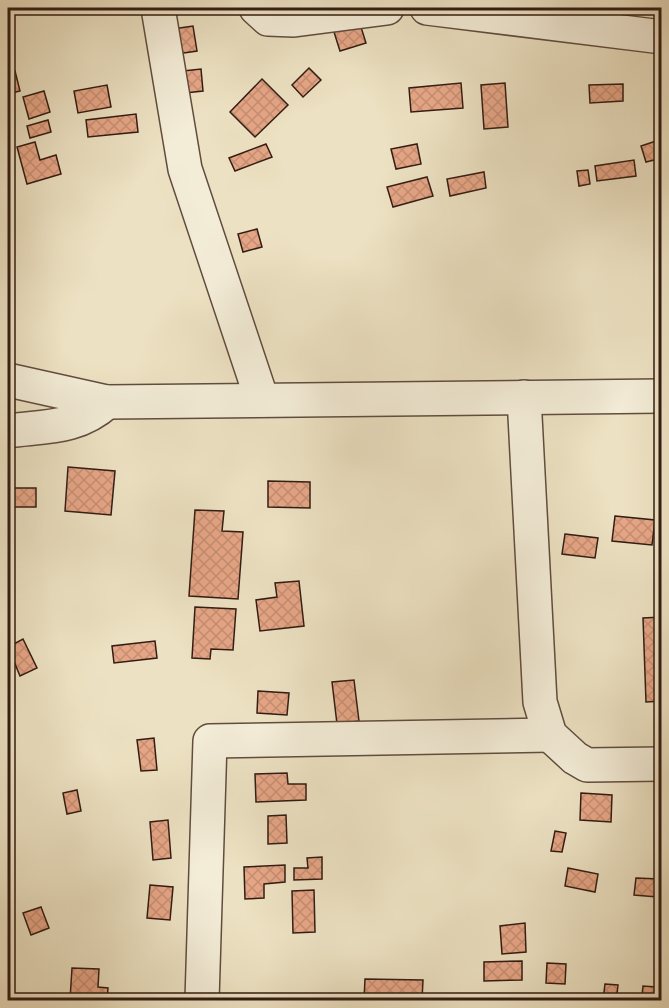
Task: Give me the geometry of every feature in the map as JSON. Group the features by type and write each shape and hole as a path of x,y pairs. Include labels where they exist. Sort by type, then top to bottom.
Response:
{"street":[{"path":"158,8 185,169 262,400"},
{"path":"256,8 268,19 294,20 387,8"},
{"path":"427,8 651,36"},
{"path":"599,8 609,20 651,36"},
{"path":"8,380 108,402 662,396"},
{"path":"524,397 540,702 550,735 569,753 587,765 662,764"},
{"path":"8,431 76,422 108,402"},
{"path":"202,1000 210,741 550,735"}],"building":[{"path":"360,24 366,43 340,51 334,32"},
{"path":"193,26 197,51 177,54 173,29"},
{"path":"309,68 321,80 303,97 292,85"},
{"path":"201,69 203,91 176,94 174,72"},
{"path":"15,71 20,91 8,94 8,74"},
{"path":"262,79 288,105 255,137 230,112"},
{"path":"461,83 463,108 411,112 409,88"},
{"path":"505,83 508,127 484,129 481,85"},
{"path":"623,84 623,101 590,103 589,85"},
{"path":"107,85 111,107 78,113 74,91"},
{"path":"44,91 50,112 29,119 23,97"},
{"path":"136,114 138,132 88,137 86,120"},
{"path":"48,120 51,132 30,138 27,126"},
{"path":"662,139 662,158 646,162 641,146"},
{"path":"35,142 40,160 56,155 61,174 27,184 17,147"},
{"path":"266,144 272,157 235,171 229,158"},
{"path":"417,144 421,164 396,169 391,149"},
{"path":"634,160 636,176 597,181 595,166"},
{"path":"588,170 590,184 579,186 577,171"},
{"path":"484,172 486,188 450,196 447,179"},
{"path":"427,177 433,196 393,207 387,187"},
{"path":"257,229 262,247 243,252 238,234"},
{"path":"68,467 115,471 111,515 65,511"},
{"path":"268,481 310,482 310,508 268,507"},
{"path":"8,488 36,488 36,507 8,507"},
{"path":"195,510 224,511 222,531 243,532 238,599 189,596"},
{"path":"615,516 655,520 652,545 612,541"},
{"path":"565,534 598,538 595,558 562,554"},
{"path":"299,581 304,626 260,631 256,600 277,597 275,583"},
{"path":"195,607 236,609 233,650 211,649 210,659 192,658"},
{"path":"662,617 662,701 646,702 643,618"},
{"path":"23,639 37,668 20,676 8,647"},
{"path":"155,641 157,658 114,663 112,646"},
{"path":"354,680 359,721 337,724 332,682"},
{"path":"258,691 289,693 287,715 257,713"},
{"path":"154,738 157,770 141,771 137,740"},
{"path":"287,773 288,784 306,784 306,800 256,802 255,774"},
{"path":"77,790 81,811 67,814 63,793"},
{"path":"581,793 612,795 611,822 580,820"},
{"path":"286,815 287,843 268,844 268,816"},
{"path":"168,820 171,858 153,860 150,822"},
{"path":"555,831 566,833 562,852 551,851"},
{"path":"322,857 322,879 294,880 294,868 308,868 307,858"},
{"path":"285,865 285,882 264,884 264,898 245,899 244,867"},
{"path":"568,868 598,874 595,892 565,886"},
{"path":"636,878 659,879 657,897 634,895"},
{"path":"150,885 173,887 170,920 147,918"},
{"path":"314,890 315,932 293,933 292,891"},
{"path":"41,907 49,928 31,935 23,913"},
{"path":"525,923 526,952 502,954 500,926"},
{"path":"522,961 522,980 484,981 484,962"},
{"path":"547,963 566,964 565,984 546,983"},
{"path":"72,968 99,969 98,987 108,988 107,1000 70,1000"},
{"path":"365,979 423,980 422,1000 364,1000"},
{"path":"605,984 618,985 617,994 642,995 643,986 656,987 655,1000 603,1000"}]}
